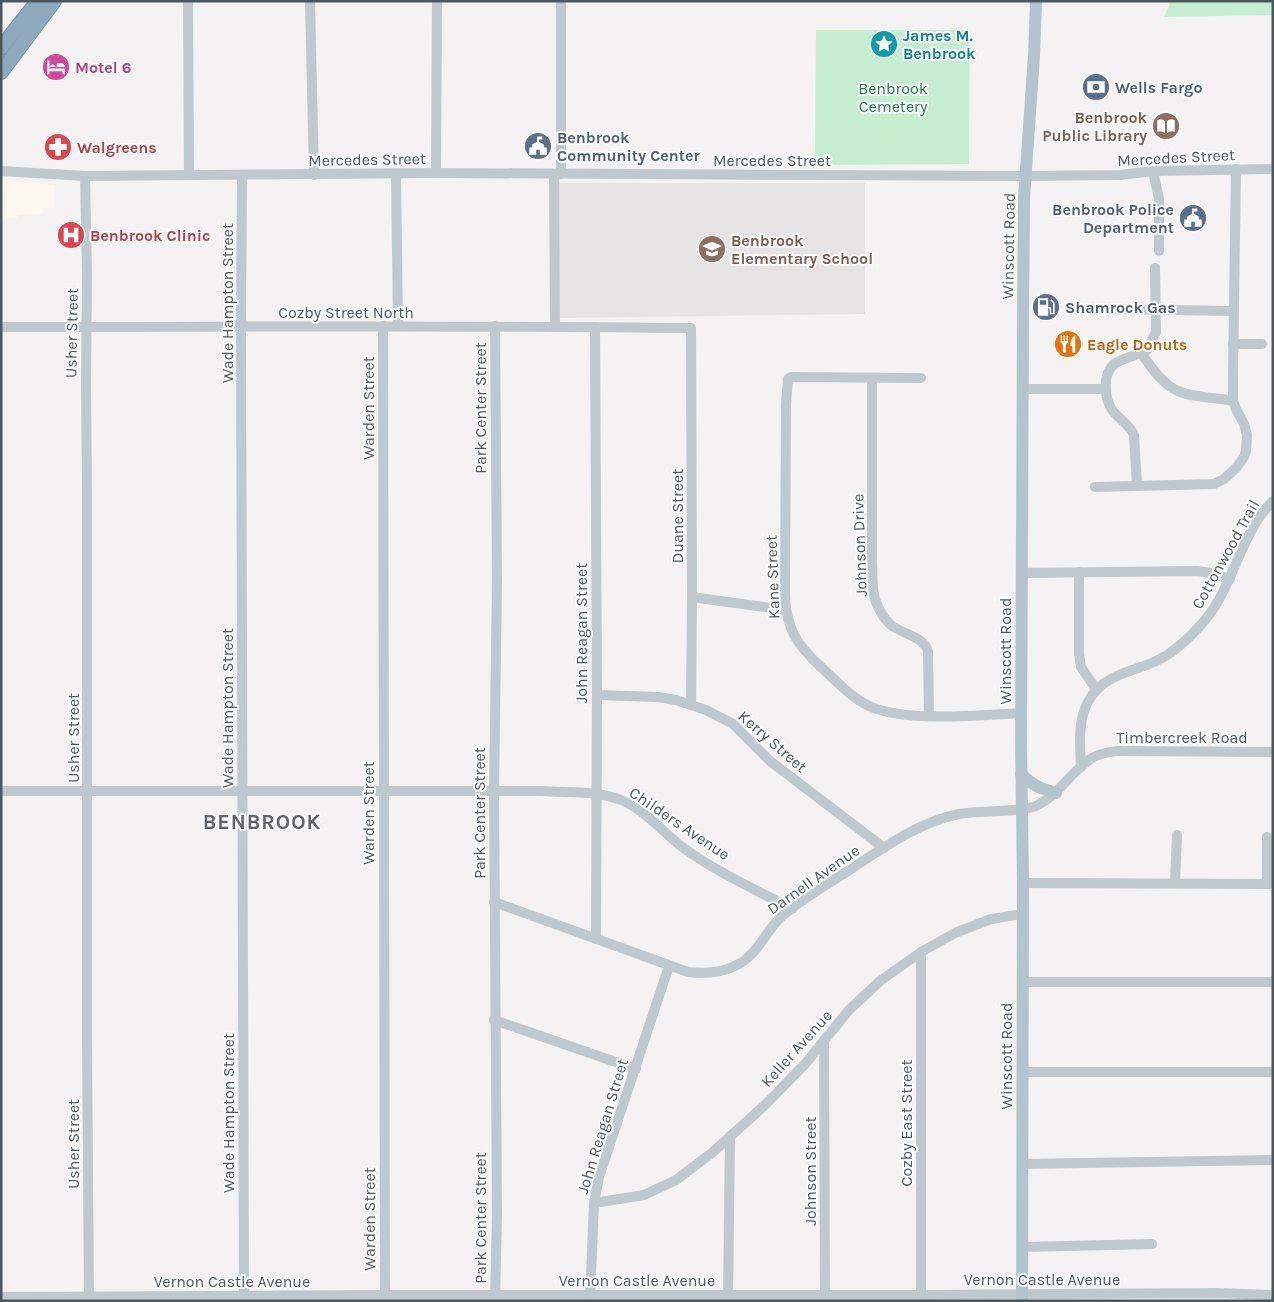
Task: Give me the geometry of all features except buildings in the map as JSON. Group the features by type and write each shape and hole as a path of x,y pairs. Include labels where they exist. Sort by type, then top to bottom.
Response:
{"highway":[{"path":"1,48 38,1"},
{"path":"1,72 54,1"}],"main road":[{"name":"Winscott Road","path":"1022,1298 1022,323 1026,176 1036,1"},
{"path":"1021,774 1032,784 1056,793"}],"street":[{"path":"188,1 189,175"},
{"path":"310,1 314,175"},
{"path":"436,173 437,1"},
{"path":"555,326 561,1"},
{"path":"1095,487 1214,484 1224,479 1237,467 1244,457 1246,435 1244,424 1233,401 1236,169"},
{"name":"Mercedes Street","path":"1,171 84,176 436,173 1026,176 1120,175 1153,171 1273,169"},
{"path":"1153,171 1159,199 1159,251"},
{"path":"396,174 398,326"},
{"name":"Wade Hampton Street","path":"242,175 244,1299"},
{"name":"Usher Street","path":"84,176 87,275 87,1049 89,1299"},
{"path":"1137,486 1134,435 1132,430 1114,412 1106,399 1106,378 1114,363 1147,350 1156,332 1155,268"},
{"path":"1106,309 1233,311"},
{"name":"Cozby Street North","path":"1,326 241,328 595,326 691,328"},
{"name":"Warden Street","path":"383,326 382,791 385,1298"},
{"name":"Park Center Street","path":"495,326 497,580 494,792 494,1020 497,1215 495,1298"},
{"name":"John Reagan Street","path":"595,326 596,939"},
{"name":"Duane Street","path":"691,328 691,705"},
{"path":"1233,344 1262,344"},
{"path":"1141,353 1154,370 1174,390 1187,394 1233,401"},
{"name":"Kane Street","path":"872,378 791,377 788,379 786,404 786,610 790,628 803,648 816,662 859,700 870,706 884,711 907,715 1021,713"},
{"path":"872,378 921,378"},
{"name":"Johnson Drive","path":"872,378 872,553 875,601 890,624 926,645 928,651 929,715"},
{"path":"1023,390 1106,389"},
{"name":"Cottonwood Trail","path":"1081,768 1081,720 1087,704 1096,689 1111,678 1157,661 1174,650 1200,626 1218,604 1241,551 1258,521 1273,501"},
{"path":"1022,573 1197,571 1230,579"},
{"path":"1079,572 1079,654 1081,667 1096,689"},
{"path":"692,596 786,610"},
{"name":"Kerry Street","path":"597,695 658,697 706,710 733,724 770,761 884,848"},
{"name":"Timbercreek Road","path":"1022,808 1036,807 1056,793 1092,758 1105,752 1273,752"},
{"name":"Childers Avenue","path":"1,791 542,791 596,794 632,805 687,850 792,909"},
{"name":"Darnell Avenue","path":"494,902 688,972 704,974 723,972 745,960 756,949 765,934 792,909 884,848 925,825 960,813 1022,808"},
{"path":"1175,883 1177,835"},
{"path":"1023,883 1270,884 1267,837"},
{"name":"Keller Avenue","path":"594,1203 634,1197 666,1186 692,1170 765,1105 805,1064 849,1010 880,981 921,952 973,925 991,919 1023,914"},
{"name":"Cozby East Street","path":"921,952 921,1298"},
{"name":"John Reagan Street","path":"590,1298 594,1203 599,1177 669,966"},
{"path":"1023,982 1273,982"},
{"path":"494,1020 636,1069"},
{"name":"Johnson Street","path":"824,1041 825,1298"},
{"path":"1022,1072 1273,1072"},
{"path":"728,1298 730,1136"},
{"path":"1022,1164 1273,1160"},
{"path":"1023,1247 1152,1244"},
{"name":"Vernon Castle Avenue","path":"1,1297 89,1299 1022,1298 1225,1293 1273,1295"}],"shaded area":[{"path":"1,180 54,185 54,208 43,208 43,214 17,215 17,218 1,218"},
{"name":"Benbrook Elementary School","path":"559,183 865,183 865,314 559,318"}],"green space":[{"path":"1171,1 1273,1 1273,15 1164,17"},
{"name":"Benbrook Cemetery","path":"816,30 970,30 969,164 815,165"}],"place":[{"name":"James M. Benbrook","path":"884,44"},
{"name":"Motel 6","path":"56,67"},
{"name":"Wells Fargo","path":"1096,87"},
{"name":"Benbrook Public Library","path":"1166,126"},
{"name":"Benbrook Community Center","path":"538,146"},
{"name":"Walgreens","path":"58,147"},
{"name":"Benbrook Police Department","path":"1193,218"},
{"name":"Benbrook Clinic","path":"71,235"},
{"name":"Benbrook Elementary School","path":"712,249"},
{"name":"Shamrock Gas","path":"1046,307"},
{"name":"Eagle Donuts","path":"1068,344"}],"district":[{"name":"BENBROOK","path":"262,822"}]}
